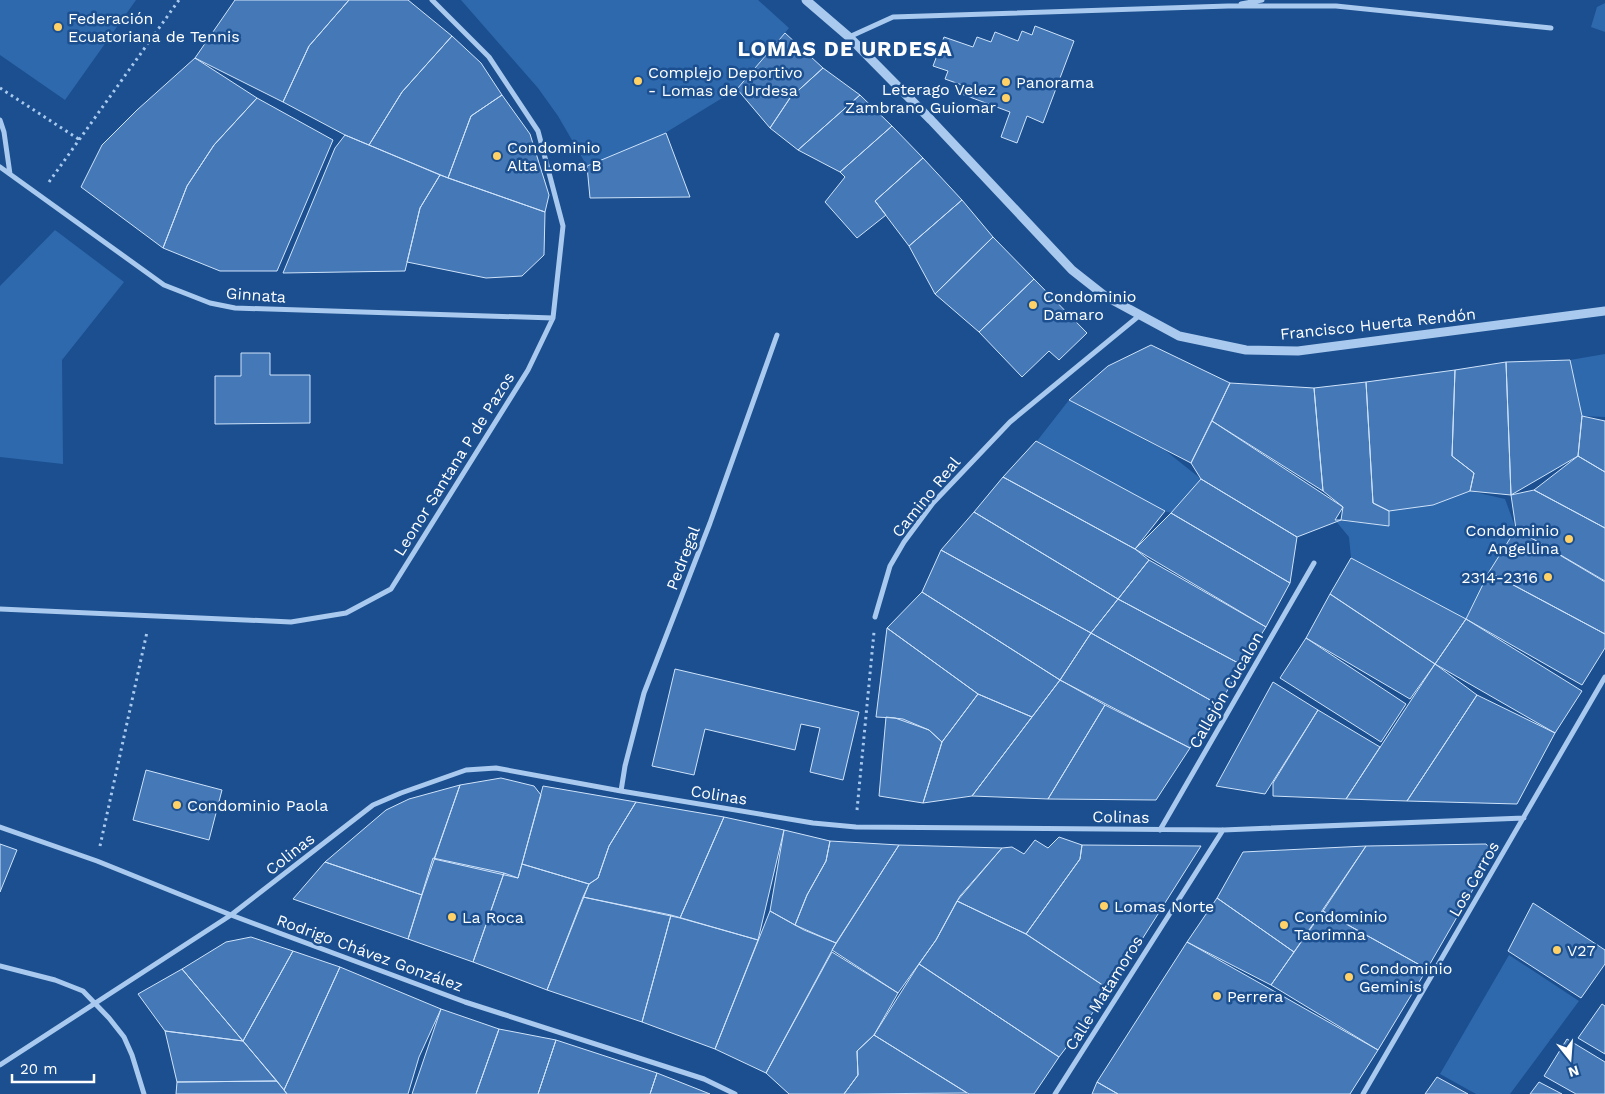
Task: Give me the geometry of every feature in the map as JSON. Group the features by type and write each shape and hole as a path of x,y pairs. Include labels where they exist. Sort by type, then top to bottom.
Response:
{"street":[{"name":"Leonor Santana P de Pazos","path":"0,609 291,622 346,613 391,588 528,370 553,318 563,226 538,131 489,56 432,0"},
{"name":"Francisco Huerta Rendón","path":"806,0 848,37 931,120 1072,270 1105,296 1179,336 1246,350 1298,350 1605,311"},
{"path":"1228,6 1262,0"},
{"path":"848,37 893,17 1228,6 1336,6 1551,28"},
{"path":"0,120 4,132 10,174"},
{"name":"Ginnata","path":"0,167 164,285 210,303 235,308 553,318"},
{"name":"Camino Real","path":"876,617 890,566 904,542 933,504 1010,422 1140,315"},
{"name":"Pedregal","path":"621,791 625,766 644,693 710,523 777,335"},
{"name":"Callejón Cucalon","path":"1160,830 1314,563"},
{"name":"Los Cerros","path":"1363,1094 1605,677"},
{"name":"Colinas","path":"0,1065 231,915 373,805 401,792 466,770 496,768 813,823 856,826 1223,830 1524,818"},
{"name":"Rodrigo Chávez González","path":"0,827 97,861 231,915 465,1002 704,1079 735,1094"},
{"name":"Calle Matamoros","path":"1055,1094 1223,830"},
{"path":"0,966 73,986 83,991 96,1003 124,1037 132,1055 144,1094"}],"path":[{"path":"39,195 179,0"},
{"path":"0,88 80,140"},
{"path":"97,861 150,616"},
{"path":"856,826 876,617"}],"shaded area":[{"name":"Federación Ecuatoriana de Tennis","path":"0,0 136,0 65,100 0,55"},
{"name":"Complejo Deportivo - Lomas de Urdesa","path":"461,0 758,0 789,28 737,89 652,141 587,166 558,116 538,88"},
{"path":"1605,3 1605,32 1591,27 1597,7"},
{"path":"55,230 124,282 62,360 63,464 0,457 0,286"},
{"path":"1605,354 1605,417 1582,416 1570,360"},
{"path":"1069,400 1166,451 1201,479 1171,513 1153,508 1037,441"},
{"path":"1470,491 1505,499 1516,529 1466,619 1351,558 1349,537 1335,520 1389,526 1389,511 1433,505"},
{"path":"1509,955 1579,1001 1510,1094 1476,1094 1440,1074"}],"building":[{"path":"235,0 349,0 309,46 283,102 195,58"},
{"path":"349,0 408,0 452,36 402,92 369,145 345,135 283,102 309,46"},
{"name":"Panorama","path":"1035,26 1074,41 1043,123 1027,116 1017,143 1001,137 1010,112 959,93 962,85 945,79 948,71 933,66 944,37 973,47 977,37 991,42 995,32 1018,41 1022,31 1032,35"},
{"path":"785,33 823,68 790,98 770,128 737,89"},
{"path":"452,36 481,63 502,95 471,116 448,178 369,145 402,92"},
{"path":"195,58 257,98 214,145 187,186 163,248 81,187 102,145 137,110"},
{"path":"823,68 860,95 798,150 770,128 790,98"},
{"name":"Condominio Alta Loma B","path":"502,95 530,134 549,195 545,212 448,178 471,116"},
{"path":"860,95 892,126 840,172 798,150"},
{"path":"257,98 333,140 277,271 220,271 163,248 187,186 214,145"},
{"path":"892,126 923,158 875,201 886,215 857,238 825,202 845,177 840,172"},
{"path":"666,133 690,197 590,198 587,166"},
{"path":"345,135 440,175 420,208 405,271 283,273 335,148"},
{"path":"923,158 962,200 909,246 875,201"},
{"path":"440,175 545,212 544,255 522,276 486,278 407,262 420,208"},
{"path":"962,200 993,237 935,294 909,246"},
{"path":"993,237 1034,279 979,332 935,294"},
{"name":"Condominio Damaro","path":"1034,279 1087,333 1059,360 1049,351 1022,377 979,332"},
{"path":"1151,345 1230,383 1191,463 1069,400 1108,366"},
{"path":"241,353 270,353 270,375 310,375 310,423 215,424 215,376 241,376"},
{"path":"1570,360 1582,416 1578,456 1511,495 1506,362"},
{"path":"1506,362 1511,495 1470,491 1474,473 1452,456 1455,370"},
{"path":"1455,370 1452,456 1474,473 1470,491 1433,505 1389,511 1373,503 1366,382"},
{"path":"1366,382 1373,503 1389,511 1389,526 1341,520 1343,507 1323,491 1314,388"},
{"path":"1230,383 1314,388 1323,491 1212,421"},
{"path":"1582,416 1605,421 1605,472 1578,456"},
{"path":"1212,421 1343,507 1335,520 1341,520 1297,537 1201,479 1191,463"},
{"path":"1036,441 1165,511 1135,549 1003,477"},
{"path":"1578,456 1605,472 1605,528 1534,490"},
{"path":"1003,477 1135,549 1149,560 1118,599 974,512"},
{"path":"1201,479 1297,537 1290,583 1171,513"},
{"name":"Condominio Angellina","path":"1534,490 1605,528 1605,581 1516,529 1511,495"},
{"path":"974,512 1118,599 1091,633 941,550"},
{"path":"1171,513 1290,583 1266,627 1135,549"},
{"name":"2314-2316","path":"1516,529 1605,582 1605,634 1489,572"},
{"path":"941,550 1091,633 1060,680 922,592"},
{"path":"1351,558 1466,619 1435,664 1330,594"},
{"path":"1149,560 1266,627 1242,665 1118,599"},
{"path":"1489,572 1605,634 1605,648 1582,685 1466,619"},
{"path":"922,592 1060,680 1032,717 978,694 887,628"},
{"path":"1330,594 1435,664 1410,699 1306,638"},
{"path":"1118,599 1242,665 1219,705 1091,633"},
{"path":"1466,619 1582,691 1555,733 1435,664"},
{"path":"887,628 978,694 942,742 929,730 895,718 876,717"},
{"path":"1091,633 1219,705 1190,748 1060,680"},
{"path":"1306,638 1406,704 1381,742 1280,678"},
{"path":"1435,664 1477,695 1407,801 1346,799"},
{"path":"675,669 859,712 843,780 810,772 820,728 801,724 795,750 705,729 694,775 652,766"},
{"path":"1060,680 1105,705 1048,799 972,796"},
{"path":"1273,682 1318,710 1265,794 1216,786"},
{"path":"978,694 1032,717 972,796 923,803 942,742"},
{"path":"1477,695 1555,733 1517,804 1407,801"},
{"path":"1105,705 1190,748 1156,800 1048,799"},
{"path":"1318,710 1380,747 1346,799 1273,796 1273,783"},
{"path":"886,717 903,719 929,730 942,742 923,803 879,796"},
{"name":"Condominio Paola","path":"146,770 222,790 209,840 133,820"},
{"path":"501,778 534,786 541,795 518,878 434,859 460,785"},
{"path":"460,785 422,895 325,862 386,810 409,799"},
{"path":"543,786 636,802 609,846 598,878 589,884 522,864"},
{"path":"636,802 724,817 680,918 583,897 589,884 598,878 609,846"},
{"path":"724,817 784,830 758,940 680,918"},
{"path":"784,830 830,841 826,861 807,895 795,925 770,911"},
{"path":"1059,837 1082,845 1080,859 1026,934 957,901 1002,848 1012,847 1024,854 1035,840 1048,848"},
{"path":"830,841 899,845 836,943 795,925 807,895 826,861"},
{"path":"0,844 17,850 0,892"},
{"path":"1486,844 1494,853 1427,969 1323,911 1366,846"},
{"path":"899,845 1002,848 960,896 936,940 898,993 832,950"},
{"name":"Lomas Norte","path":"1082,845 1201,846 1110,990 1026,934 1080,859"},
{"name":"Condominio Taorimna","path":"1366,846 1294,952 1217,898 1243,852"},
{"name":"La Roca","path":"433,858 504,873 473,962 408,939"},
{"path":"325,862 422,895 408,939 293,899"},
{"path":"522,864 589,884 547,990 473,962 504,873 518,878"},
{"path":"583,897 671,915 642,1022 547,990"},
{"path":"1217,898 1294,952 1271,985 1187,942"},
{"path":"957,901 1026,934 1110,990 1059,1057 919,964 936,940"},
{"name":"V27","path":"1533,903 1605,950 1605,964 1581,998 1508,951"},
{"path":"770,911 804,930 836,943 766,1073 715,1049"},
{"name":"Condominio Geminis","path":"1323,911 1427,969 1378,1050 1271,985"},
{"path":"671,915 758,940 715,1049 642,1022"},
{"path":"251,937 293,951 243,1041 182,969 226,942"},
{"name":"Perrera","path":"1187,942 1378,1050 1350,1094 1118,1094 1097,1082"},
{"path":"293,951 340,967 284,1090 243,1041"},
{"path":"832,952 898,993 874,1035 857,1051 858,1075 844,1094 789,1094 766,1073"},
{"path":"919,964 1059,1057 1034,1094 969,1094 874,1035"},
{"path":"340,967 441,1009 419,1057 408,1094 287,1094 284,1090"},
{"path":"182,969 243,1041 165,1031 138,994"},
{"path":"1602,1004 1605,1006 1605,1054 1578,1038"},
{"path":"441,1009 499,1029 476,1094 412,1094"},
{"path":"499,1029 556,1040 538,1094 476,1094"},
{"path":"165,1031 243,1041 277,1081 177,1082"},
{"path":"874,1035 967,1093 844,1094 858,1075 857,1051"},
{"path":"1567,1039 1605,1062 1605,1094 1576,1094 1544,1076"},
{"path":"556,1040 657,1073 650,1094 538,1094"},
{"path":"657,1073 710,1094 650,1094"},
{"path":"1437,1077 1468,1094 1425,1094"},
{"path":"277,1081 287,1094 176,1094 177,1082"},
{"path":"1097,1082 1118,1094 1092,1094"},
{"path":"1539,1082 1562,1094 1530,1094"}],"place":[{"name":"Federación Ecuatoriana de Tennis","path":"58,27"},
{"name":"Complejo Deportivo - Lomas de Urdesa","path":"638,81"},
{"name":"Panorama","path":"1006,82"},
{"name":"Leterago Velez Zambrano Guiomar","path":"1006,98"},
{"name":"Condominio Alta Loma B","path":"497,156"},
{"name":"Condominio Damaro","path":"1033,305"},
{"name":"Condominio Angellina","path":"1569,539"},
{"name":"2314-2316","path":"1548,577"},
{"name":"Condominio Paola","path":"177,805"},
{"name":"Lomas Norte","path":"1104,906"},
{"name":"La Roca","path":"452,917"},
{"name":"Condominio Taorimna","path":"1284,925"},
{"name":"V27","path":"1557,950"},
{"name":"Condominio Geminis","path":"1349,977"},
{"name":"Perrera","path":"1217,996"}],"district":[{"name":"LOMAS DE URDESA","path":"845,48"}]}
